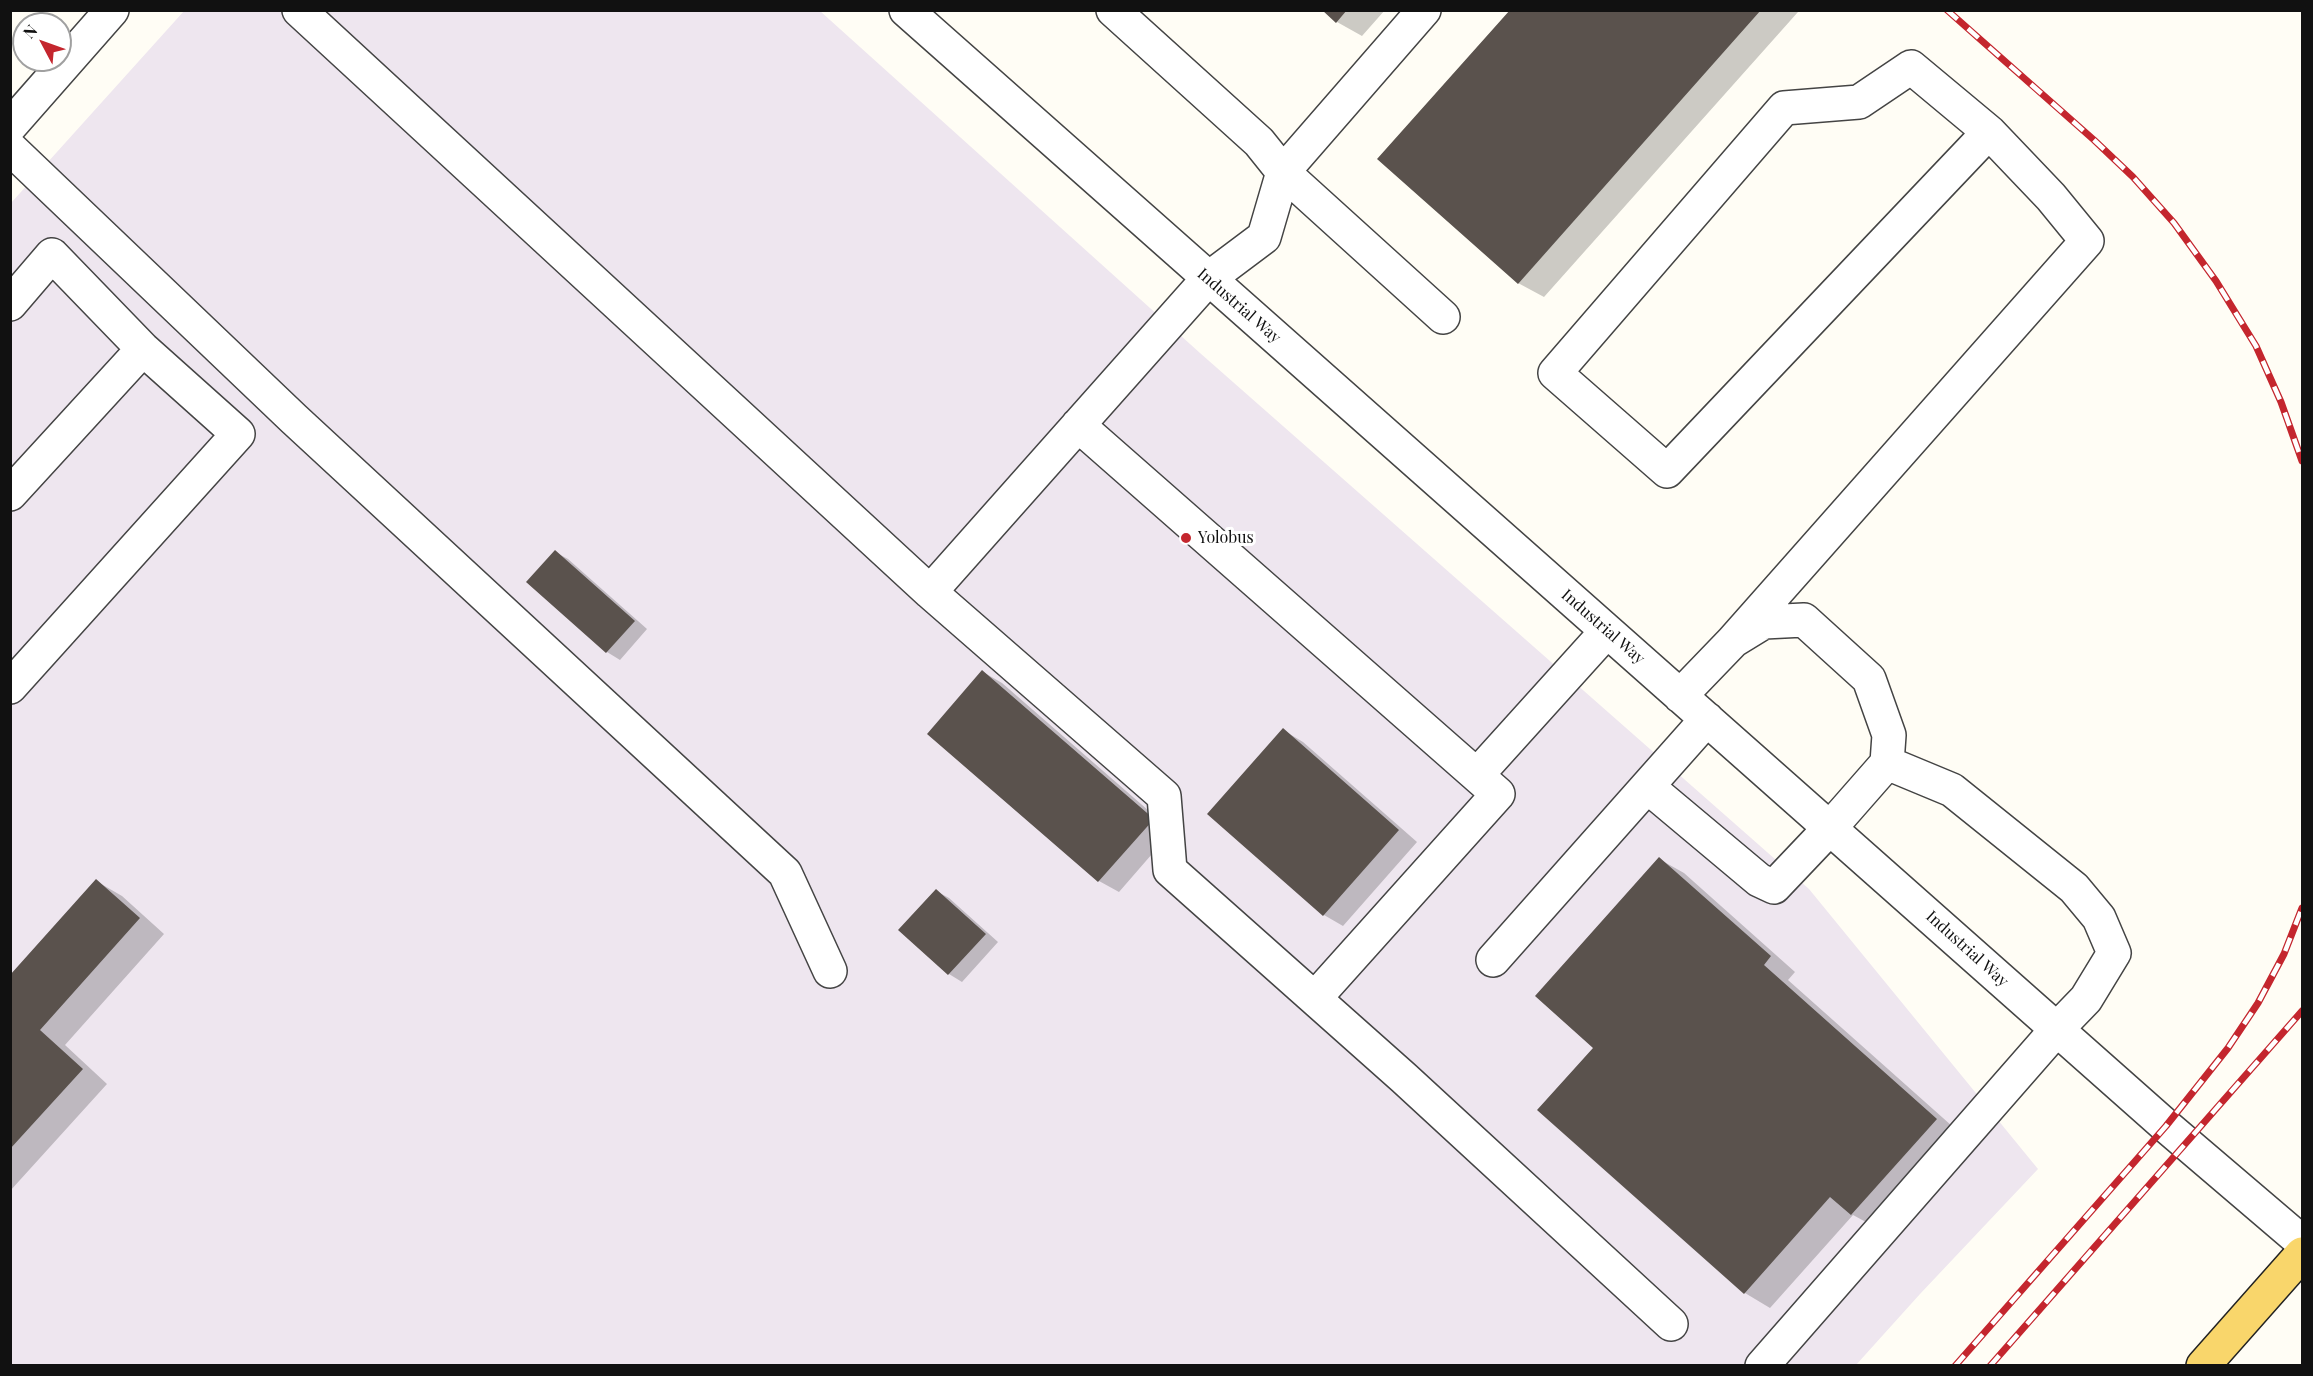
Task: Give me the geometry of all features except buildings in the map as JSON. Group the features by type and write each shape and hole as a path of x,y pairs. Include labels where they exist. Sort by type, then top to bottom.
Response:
{"main road":[{"path":"2203,1365 2302,1254"}],"street":[{"path":"10,126 112,10"},
{"path":"299,10 930,592 1164,796 1170,870 1315,998 1671,1324"},
{"name":"Industrial Way","path":"906,10 2186,1143 2302,1242"},
{"path":"1113,10 1259,142 1283,172 1443,317"},
{"path":"930,592 1208,279 1264,237 1283,172 1424,10"},
{"path":"1680,696 1733,641 2087,242 2051,197 1989,132 1911,67 1859,102 1784,108 1555,373 1667,471 1989,132"},
{"path":"10,148 294,419 785,873 830,971"},
{"path":"10,304 52,255 143,349 238,434 10,687"},
{"path":"10,494 143,349"},
{"path":"1078,425 1498,794 1315,998"},
{"path":"1648,787 1759,880 1774,887 1887,763 1889,735 1869,679 1804,620 1764,622 1733,641"},
{"path":"1477,775 1607,631"},
{"path":"1493,960 1707,719"},
{"path":"1762,1365 2057,1029 2086,999 2114,952 2099,918 2074,888 1952,790 1887,763"}],"shaded area":[{"path":"184,11 820,11 1200,353 1809,889 2038,1169 1856,1365 11,1366 11,203"}],"railway":[{"path":"1947,10 2094,140 2133,177 2174,223 2216,281 2256,346 2281,402 2302,461"},
{"path":"1955,1366 2166,1126 2228,1048 2258,1003 2284,954 2302,908"},
{"path":"1990,1366 2302,1011"}],"place":[{"name":"Yolobus","path":"1186,538"}]}
